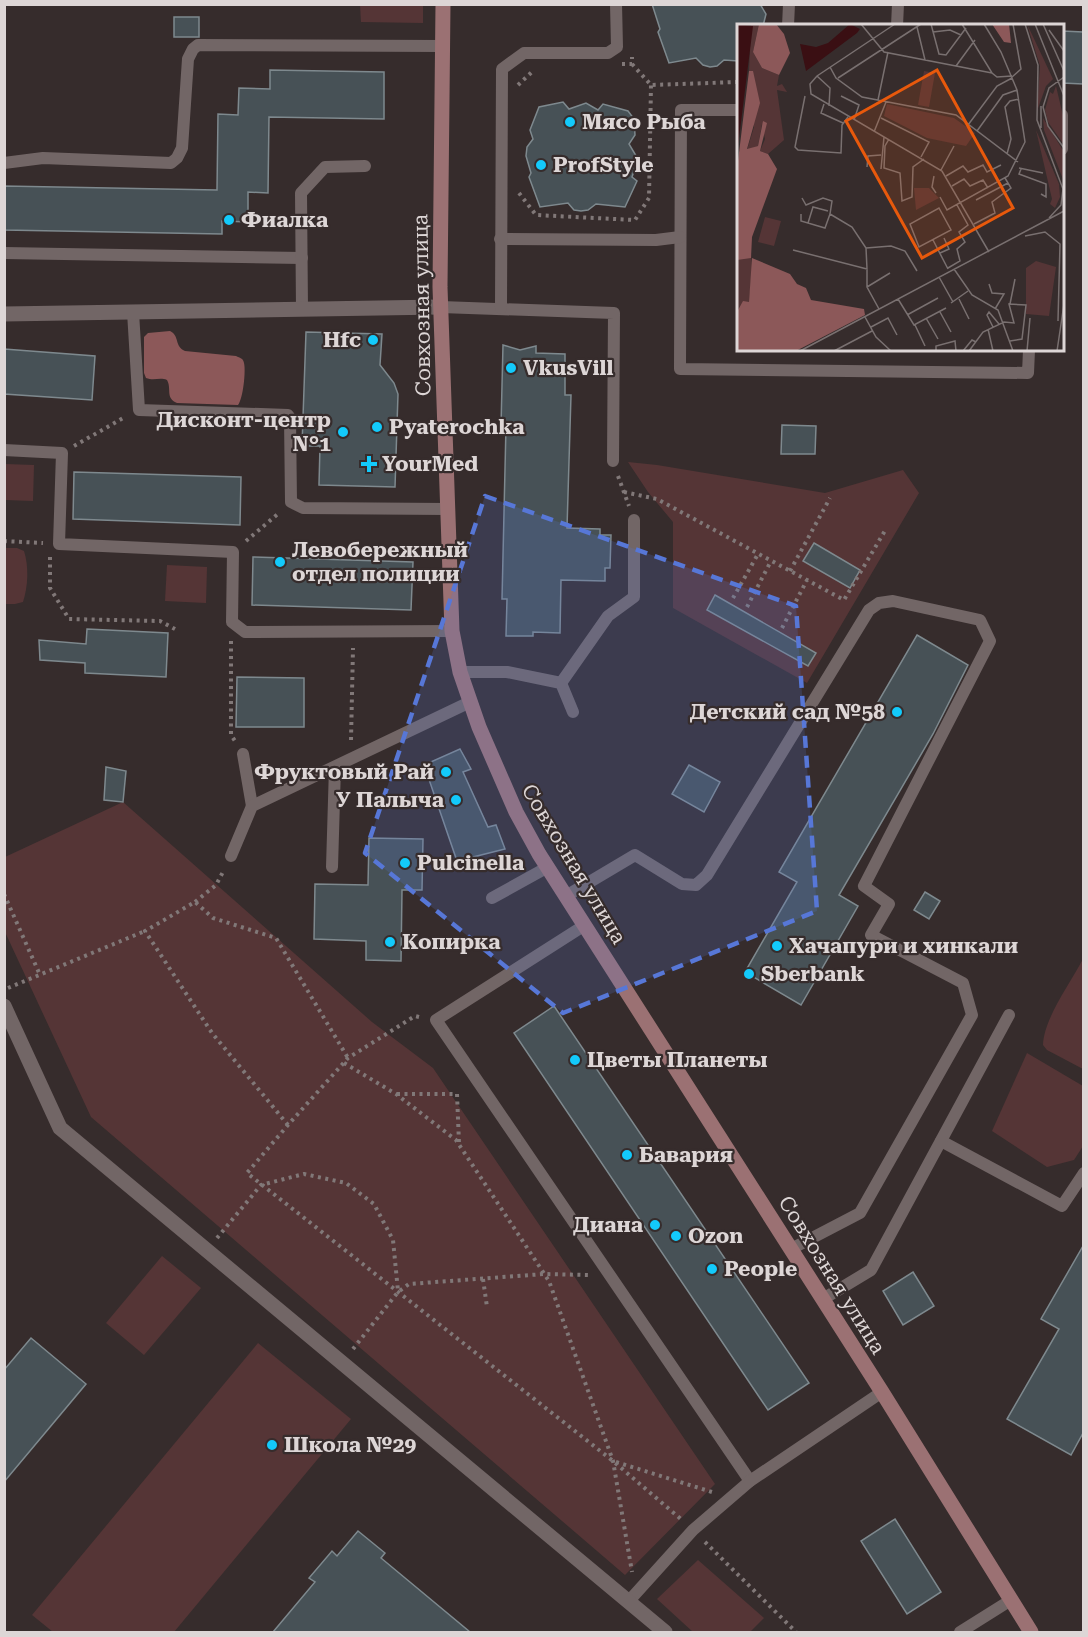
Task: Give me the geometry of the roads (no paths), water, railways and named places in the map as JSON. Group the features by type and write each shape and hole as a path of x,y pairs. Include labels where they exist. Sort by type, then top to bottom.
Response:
{"street":[{"name":"Совхозная улица","path":"443,4 441,307 447,508 452,631 460,672 470,702 516,812 548,867 882,1392 1031,1632"},
{"path":"4,314 441,307"},
{"path":"4,1006 60,1128 664,1632"}],"lane":[{"path":"501,308 502,69 524,53 608,53 616,47 616,4"},
{"path":"788,24 789,4"},
{"path":"897,24 898,4"},
{"path":"4,163 43,158 171,163 177,158 182,148 188,59 198,45 443,46"},
{"path":"737,110 681,110 680,369 1028,372 1029,351"},
{"path":"302,309 301,193 325,167 365,166"},
{"path":"500,240 656,240 680,237"},
{"path":"4,253 302,258"},
{"path":"441,307 614,313 613,461"},
{"path":"133,312 139,410 288,415 290,418 291,502 303,508 447,508"},
{"path":"4,450 62,453 59,544 233,552 232,622 245,632 452,631"},
{"path":"561,683 609,616 634,597 634,520"},
{"path":"566,896 634,855 682,884 696,885 707,875 869,610 874,606 893,601 980,620 990,641 864,886 889,904 871,935 963,983 972,1015 860,1213 791,1249"},
{"path":"460,672 507,672 561,683"},
{"path":"561,683 573,712"},
{"path":"252,806 470,702"},
{"path":"231,856 252,806 243,754"},
{"path":"332,867 334,767"},
{"path":"492,898 548,867"},
{"path":"585,925 436,1020 750,1481"},
{"path":"823,1299 871,1270 1009,1015"},
{"path":"941,1141 1062,1206 1083,1173"},
{"path":"628,1602 693,1530 750,1481 882,1392"},
{"path":"960,1632 1011,1600"}],"place":[{"name":"Мясо Рыба","path":"570,122"},
{"name":"ProfStyle","path":"541,165"},
{"name":"Фиалка","path":"229,220"},
{"name":"Hfc","path":"373,340"},
{"name":"VkusVill","path":"511,368"},
{"name":"Pyaterochka","path":"377,427"},
{"name":"Дисконт-центр N°1","path":"343,432"},
{"name":"YourMed","path":"369,464"},
{"name":"Левобережный отдел полиции","path":"280,562"},
{"name":"Детский сад №58","path":"897,712"},
{"name":"Фруктовый Рай","path":"446,772"},
{"name":"У Палыча","path":"456,800"},
{"name":"Pulcinella","path":"405,863"},
{"name":"Копирка","path":"390,942"},
{"name":"Хачапури и хинкали","path":"777,946"},
{"name":"Sberbank","path":"749,974"},
{"name":"Цветы Планеты","path":"575,1060"},
{"name":"Бавария","path":"627,1155"},
{"name":"Диана","path":"655,1225"},
{"name":"Ozon","path":"676,1236"},
{"name":"People","path":"712,1269"},
{"name":"Школа №29","path":"272,1445"}]}
